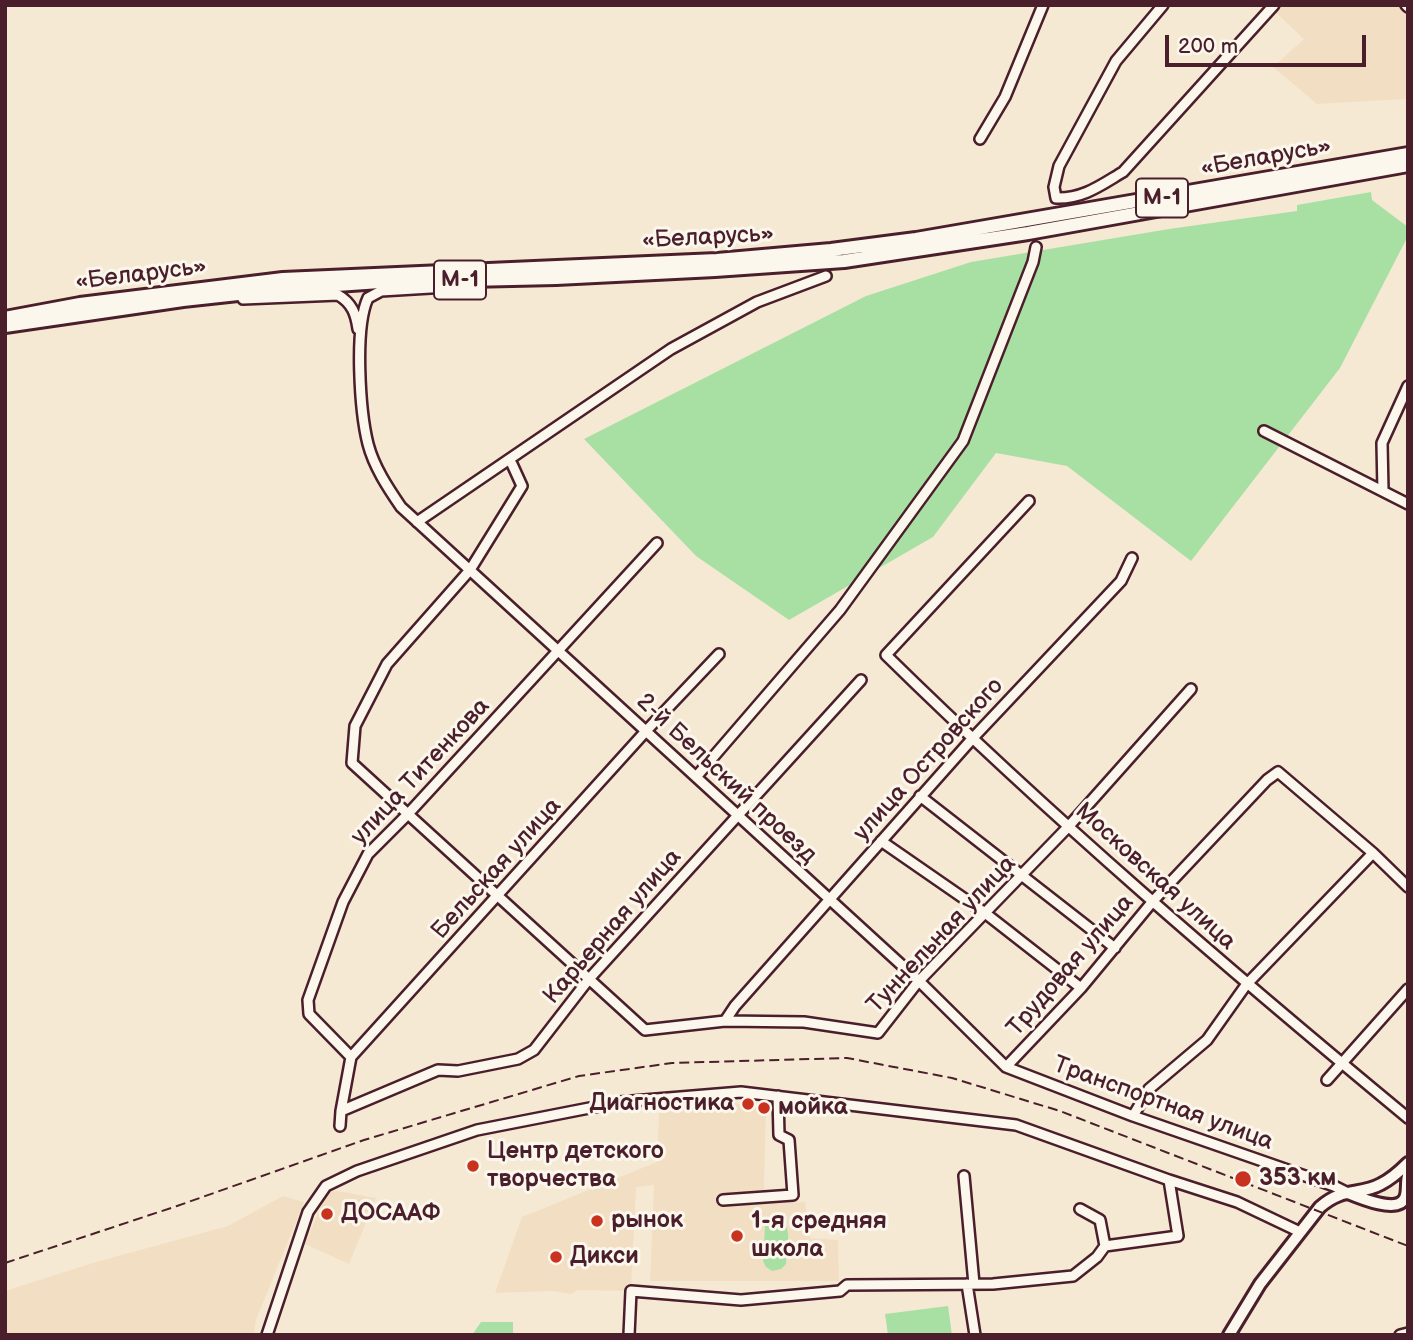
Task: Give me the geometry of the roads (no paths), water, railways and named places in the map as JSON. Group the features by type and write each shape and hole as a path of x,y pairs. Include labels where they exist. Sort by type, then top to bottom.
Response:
{"highway":[{"name":"«Беларусь»","path":"5,318 80,304 283,279 717,260 831,250 979,229 1408,154"},
{"name":"«Беларусь»","path":"5,326 183,300 380,282 715,271 844,261 1028,233 1408,165"}],"main road":[{"path":"1384,1203 1379,1195 1385,1182 1408,1163"},
{"path":"1229,1335 1254,1294 1300,1232 1332,1197 1346,1192 1398,1179 1406,1181 1407,1192 1405,1205 1393,1206 1346,1192"}],"street":[{"path":"980,139 1005,97 1043,5"},
{"path":"1163,5 1116,61 1103,84 1059,166 1054,187 1056,198 1072,198 1094,190 1123,172 1274,5"},
{"path":"696,777 840,610 963,440 1033,262 1036,247"},
{"path":"416,522 671,349 757,302 826,276"},
{"path":"360,348 364,307 368,298 375,293 556,278"},
{"path":"183,300 338,295 353,309 360,348"},
{"name":"2-й Бельский проезд","path":"360,348 368,445 388,488 401,507 919,981 1006,1068"},
{"path":"1383,491 1382,443 1408,386"},
{"path":"1264,431 1408,504"},
{"path":"512,464 522,486 470,570 387,664 355,726 352,763 589,979"},
{"name":"Московская улица","path":"1029,501 886,656 972,739 1246,985 1408,1118"},
{"name":"улица Титенкова","path":"351,1057 309,1014 308,1000 343,902 368,854 657,543"},
{"name":"улица Островского","path":"725,1021 735,1006 920,796 1121,582 1132,558"},
{"name":"Бельская улица","path":"351,1057 719,654"},
{"name":"Карьерная улица","path":"341,1111 438,1070 458,1071 518,1059 534,1050 589,979 861,681"},
{"name":"Туннельная улица","path":"589,979 645,1030 725,1021 804,1022 878,1033 919,981 1069,826 1191,689"},
{"name":"Трудовая улица","path":"1006,1068 1081,988 1153,901 1267,780 1278,772 1373,853 1408,887"},
{"path":"920,796 1115,948"},
{"path":"881,841 985,913 1081,988"},
{"path":"1133,1116 1149,1089 1207,1040 1246,985 1373,853"},
{"path":"1327,1080 1408,989"},
{"path":"340,1126 351,1057"},
{"name":"Транспортная улица","path":"1006,1068 1346,1192"},
{"path":"267,1335 308,1212 326,1186 357,1171 477,1130 620,1102 741,1092 1016,1125 1237,1202 1300,1232"},
{"path":"723,1200 793,1195 789,1140 779,1135 778,1096"},
{"path":"964,1177 975,1335"},
{"path":"629,1335 631,1291 741,1300 840,1291 847,1285 993,1284 1073,1276 1097,1257 1105,1246 1178,1236 1169,1180"},
{"path":"1080,1209 1100,1220 1105,1246"},
{"path":"1399,1335 1408,1333"}],"railway":[{"path":"5,1263 364,1140 579,1076 672,1063 847,1058 952,1078 1060,1111 1408,1246"}],"place":[{"name":"Диагностика","path":"748,1104"},
{"name":"мойка","path":"764,1108"},
{"name":"Центр детского творчества","path":"473,1166"},
{"name":"353 км","path":"1243,1179"},
{"name":"ДОСААФ","path":"327,1214"},
{"name":"рынок","path":"597,1221"},
{"name":"1-я средняя школа","path":"737,1236"},
{"name":"Дикси","path":"556,1257"}]}
